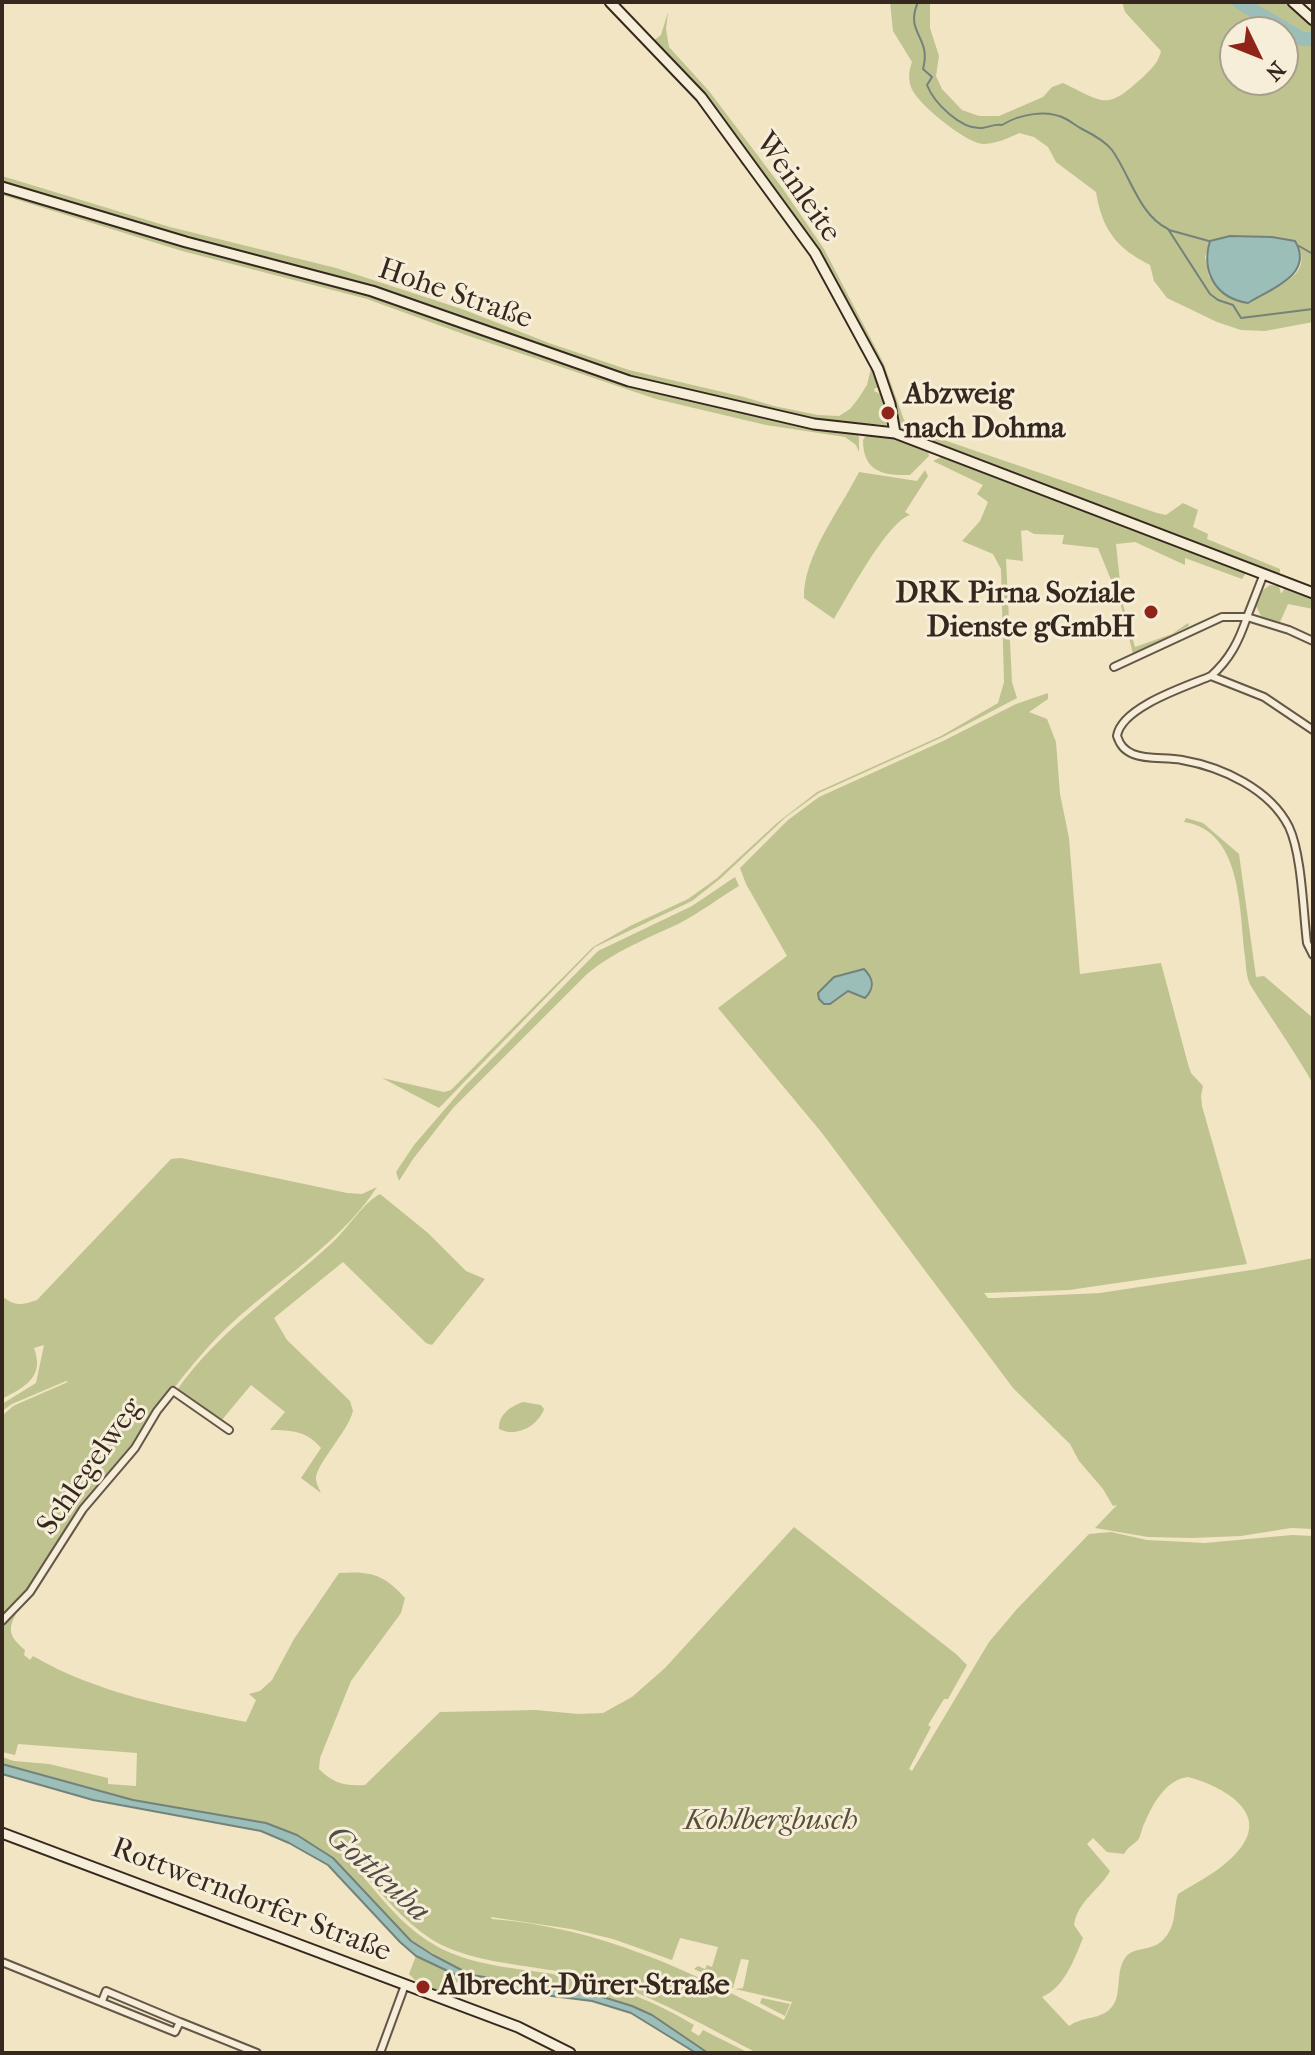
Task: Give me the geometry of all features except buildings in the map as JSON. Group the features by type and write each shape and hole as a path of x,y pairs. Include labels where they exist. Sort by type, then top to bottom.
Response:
{"main road":[{"name":"Weinleite","path":"610,2 701,97 815,253 878,369 890,404 895,433"},
{"path":"1293,2 1313,20"},
{"name":"Hohe Straße","path":"2,187 186,242 372,291 629,381 814,424 895,433 1313,593"},
{"name":"Rottwerndorfer Straße","path":"2,1833 518,2027 570,2053"}],"street":[{"path":"1263,576 1235,648 1211,676 1139,709 1122,723 1117,736 1123,748 1136,755 1180,759 1201,765 1250,786 1276,808 1288,825 1295,844 1307,943 1313,955"},
{"path":"1114,667 1222,617 1247,617 1313,641"},
{"path":"1211,676 1264,697 1313,730"},
{"name":"Schlegelweg","path":"2,1621 30,1592 83,1509 135,1448 173,1391 229,1430"},
{"path":"2,1962 175,2032 180,2022 257,2053"},
{"path":"380,2053 405,1985"}],"green space":[{"path":"890,2 930,2 930,28 939,56 936,76 942,89 962,110 979,116 999,116 1043,97 1052,87 1063,83 1097,99 1113,99 1143,77 1161,51 1125,12 1122,2 1287,2 1313,25 1313,322 1265,331 1241,330 1167,298 1154,281 1150,265 1128,252 1112,236 1102,217 1096,192 1056,162 1048,147 1034,137 1019,133 983,144 965,137 931,112 915,94 909,80 912,62 893,31","holes":["1230,236 1272,237 1295,242 1300,252 1302,261 1288,281 1263,294 1209,277 1205,257 1210,241"]},
{"path":"668,12 666,29 669,47 709,91 824,249 884,364 904,420 913,428 935,437 1157,513 1166,515 1183,503 1198,510 1193,527 1208,534 1207,539 1280,569 1280,572 1277,575 1249,566 950,452 903,430 897,421 897,411 818,252 704,95 653,41 661,35"},
{"path":"744,159 764,187 740,163"},
{"path":"2,176 170,227 336,268 462,309 629,370 774,406 839,416 850,409 867,385 871,368 867,358 879,381 879,388 874,391 884,396 889,417 886,425 813,419 629,376 372,286 185,237 2,182"},
{"path":"764,187 781,209 798,236"},
{"path":"2,190 183,246 371,295 592,373 856,432 859,452 856,445 845,437 766,425 656,399 367,299 182,251 2,195"},
{"path":"798,236 812,255 845,317 816,266"},
{"path":"868,433 894,438 928,451 929,456 910,475 883,473 866,459 863,440"},
{"path":"941,457 1246,573 1242,579 1185,558 1185,565 1135,542 1116,544 1122,601 1135,647 1172,634 1188,623 1189,626 1133,654 1120,602 1098,548 1062,544 1064,535 1021,531 1023,561 1006,559 1012,682 1017,698 943,737 819,793 786,817 692,901 595,947 439,1108 382,1078 444,1092 451,1090 593,947 688,899 716,879 777,823 817,792 941,736 998,703 1004,682 1001,569 993,554 962,541 980,521 988,502 977,494 983,485 933,461"},
{"path":"925,470 928,476 905,512 910,515 890,531 834,619 804,598 805,582 816,550 859,472 917,481"},
{"path":"1270,585 1279,586 1281,594 1285,588 1313,598 1313,609 1288,604 1280,622 1261,616 1255,604 1260,592"},
{"path":"1048,693 1048,699 1029,712 1047,719 1056,742 1060,794 1069,838 1080,974 1161,963 1191,1073 1203,1086 1202,1106 1247,1264 1069,1290 984,1293 988,1298 995,1298 1100,1293 1313,1258 1313,1529 1291,1528 1241,1536 1191,1538 1148,1537 1095,1528 1117,1505 1113,1506 1070,1444 1013,1388 822,1133 718,1008 787,956 740,868 788,820 819,797 1016,704"},
{"path":"1186,818 1203,823 1239,854 1256,977 1264,976 1313,1018 1313,1084 1249,983 1239,896 1228,856 1218,840 1203,828 1184,822"},
{"path":"735,877 739,886 688,919 620,952 587,974 453,1108 399,1181 396,1172 414,1145 464,1087 598,951 692,906"},
{"path":"181,1158 347,1193 362,1194 377,1187 341,1231 251,1306 209,1346 155,1413 57,1553 2,1618 2,1416 13,1406 68,1382 12,1404 2,1411 2,1404 36,1383 44,1345 34,1348 37,1358 35,1374 18,1390 2,1399 2,1296 19,1304 37,1300 171,1159"},
{"path":"380,1194 428,1233 466,1271 485,1279 432,1345 426,1343 343,1262 274,1318 287,1340 350,1401 353,1411 317,1474 316,1481 321,1493 301,1478 321,1448 298,1433 270,1430 285,1412 251,1385 221,1421 177,1390 212,1348 333,1242"},
{"path":"523,1402 541,1405 544,1409 537,1421 519,1431 499,1429 506,1412"},
{"name":"Kohlbergbusch","path":"794,1527 967,1665 948,1699 944,1699 928,1725 931,1727 909,1769 912,1771 989,1642 1089,1534 1111,1532 1147,1540 1205,1543 1313,1536 1313,2053 757,2053 668,2007 613,1984 494,1961 450,1949 410,1923 355,1867 411,1928 449,1952 484,1963 590,1981 621,1991 694,2025 691,2031 699,2036 703,2030 749,2053 708,2053 652,2015 590,1993 471,1975 411,1941 333,1858 297,1835 266,1823 133,1800 2,1764 2,1757 49,1764 108,1778 108,1784 136,1786 137,1753 18,1744 15,1755 2,1752 2,1623 20,1606 11,1630 30,1660 33,1656 83,1680 136,1698 246,1722 256,1700 249,1694 260,1691 272,1680 294,1639 339,1573 368,1574 383,1579 405,1598 401,1613 351,1681 320,1758 319,1769 324,1774 351,1785 365,1785 440,1712 536,1710 603,1713 632,1697 665,1668","holes":["1188,1777 1225,1792 1236,1800 1249,1821 1249,1833 1228,1861 1178,1894 1172,1926 1165,1938 1125,1958 1114,2005 1100,2015 1069,2026 1042,1997 1050,1993 1067,1972 1083,1938 1074,1925 1076,1916 1110,1871 1087,1844 1093,1838 1107,1852 1124,1854 1138,1840 1148,1815 1162,1793 1174,1782","491,1917 571,1929 613,1939 672,1960 680,1938 718,1947 712,1967 707,1965 705,1969 698,1966 694,1969 733,1988 741,1959 749,1960 743,1988 735,1989 792,2002 784,2020 713,1984 643,1954 571,1932"]},
{"path":"416,1956 471,1982 469,1985 451,1981 447,1994 423,1984 421,1986 409,1974"},
{"path":"762,1998 790,2004 785,2016 760,2003"}],"water":[{"path":"1230,236 1295,241 1300,253 1295,272 1248,303 1227,295 1219,289 1209,272 1208,252 1210,241"},
{"path":"864,969 872,984 865,998 848,991 830,1004 824,1004 819,999 818,993 834,977"},
{"path":"2,1764 133,1800 266,1823 297,1835 333,1858 411,1941 433,1955 471,1975 590,1993 632,2006 652,2015 708,2053 696,2053 631,2013 592,2001 512,1991 471,1982 416,1956 328,1865 261,1831 93,1800 2,1774"}],"waterway":[{"path":"918,2 914,21 924,49 923,69 932,77 927,85 949,114 966,125 982,128 1034,114 1051,114 1066,119 1112,150 1142,204 1158,223 1168,229 1210,294 1233,305 1241,318 1313,309"},
{"path":"1239,2 1302,39 1313,39"},
{"path":"1169,230 1209,241"},
{"path":"1299,246 1313,254"}],"place":[{"name":"Abzweig nach Dohma","path":"888,413"},
{"name":"DRK Pirna Soziale Dienste gGmbH","path":"1151,612"},
{"name":"Albrecht-Dürer-Straße","path":"423,1987"}],"water label":[{"name":"Gottleuba","path":"377,1875"}]}
